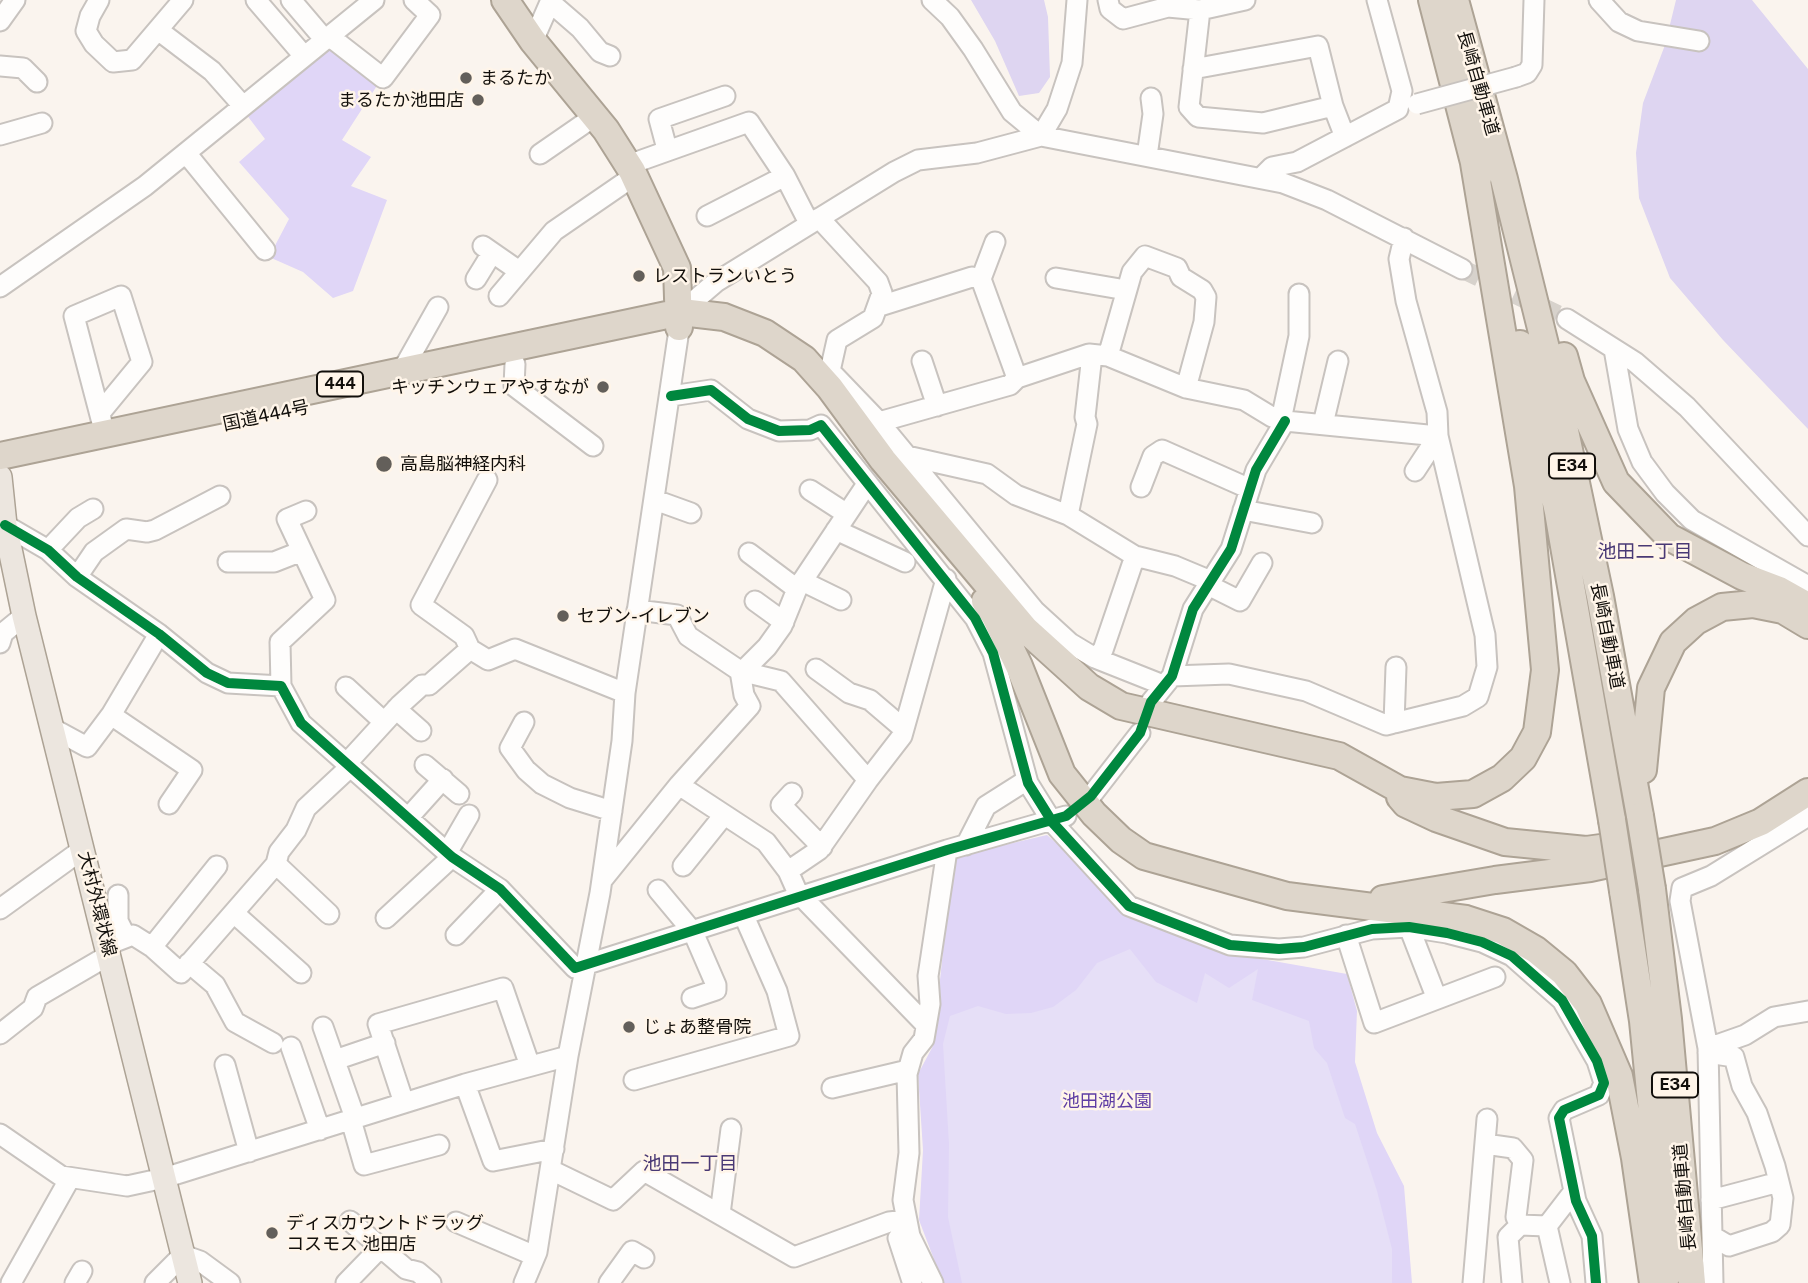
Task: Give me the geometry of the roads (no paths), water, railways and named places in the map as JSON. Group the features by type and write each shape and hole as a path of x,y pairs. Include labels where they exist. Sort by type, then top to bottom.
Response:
{"highway":[{"path":"505,0 533,41 596,116 631,171 677,268 680,321"},
{"name":"長崎自動車道","path":"1432,0 1558,512 1612,820 1644,1034 1668,1283"},
{"name":"長崎自動車道","path":"1455,0 1557,393 1600,596 1640,816 1667,1005 1692,1283"},
{"path":"1464,34 1499,115 1571,381 1616,482 1669,537 1742,576 1779,590 1808,606"},
{"path":"680,321 724,317 765,333 804,359 830,388 883,460 1026,630 1089,687 1121,706 1339,756 1400,790 1436,797 1473,794 1502,778 1523,758 1537,732 1543,704 1544,639 1528,486 1474,163"},
{"path":"680,321 757,343 795,366 820,394 995,616 1019,666 1062,775 1075,794 1121,840 1144,856 1287,896 1454,917 1503,931 1536,950 1572,984 1588,1004 1619,1076 1635,1158 1653,1283"},
{"name":"国道444号","path":"0,475 514,365 680,321"},
{"name":"国道444号","path":"0,456 103,423 680,321"},
{"path":"1640,816 1643,741 1651,688 1673,642 1696,621 1722,607 1753,604 1783,610 1808,625"},
{"path":"1384,780 1406,804 1466,831 1505,842 1586,850 1664,840 1711,829 1754,810 1796,786 1808,774"},
{"path":"1354,904 1495,880 1591,869 1715,841 1761,822 1808,792"}],"main road":[{"name":"大村外環状線","path":"0,475 3,518 24,616 83,849 114,946 164,1178 190,1283"}],"street":[{"path":"0,21 15,0"},
{"path":"99,0 90,16 86,31 94,44 113,62 132,60 183,0"},
{"path":"256,0 304,57"},
{"path":"300,5 327,38 383,78 430,15 414,0"},
{"path":"932,0 950,17 973,49 1012,112 1041,136"},
{"path":"1041,136 1057,109 1072,63 1077,0"},
{"path":"1108,0 1110,9 1122,19 1168,7 1200,10 1245,0"},
{"path":"1377,0 1402,91 1409,103"},
{"path":"1261,177 1272,167 1297,162 1409,103 1527,73 1532,65 1534,0"},
{"path":"533,41 550,1 600,52 610,56"},
{"path":"0,288 145,186 327,38 367,2"},
{"path":"1605,2 1619,22 1638,31 1699,41"},
{"path":"1200,10 1189,107 1198,117 1263,123 1333,106"},
{"path":"158,30 212,71 243,106"},
{"path":"1194,69 1318,46 1333,106 1345,137"},
{"path":"0,66 23,68 37,82"},
{"path":"667,149 659,119 725,96"},
{"path":"1147,156 1153,114 1151,97"},
{"path":"540,154 596,116"},
{"path":"499,296 554,231 631,171 667,149 749,122 814,220 878,282 882,293 880,306 873,318 837,340 830,371 879,422 1035,611 1070,643 1096,659 1167,680 1228,674 1306,691 1387,725 1463,706 1478,696 1487,667 1485,635 1438,436 1437,412 1406,301 1399,259 1404,238"},
{"path":"0,135 42,123"},
{"path":"524,1283 535,1256 568,1056 602,880 622,741 625,693 680,321 716,282 814,220 918,160 977,153 1041,136 1261,177 1327,200 1462,269"},
{"path":"186,153 265,250"},
{"path":"707,216 785,177"},
{"path":"995,242 981,279 1017,378"},
{"path":"476,279 488,249 519,271"},
{"path":"1068,515 1087,424 1085,417 1100,355 1132,272 1146,256 1177,268 1181,277 1202,290 1206,296 1203,322 1186,388"},
{"path":"880,306 972,277 981,279"},
{"path":"1056,278 1126,290"},
{"path":"1151,702 1167,680 1193,609 1231,550 1256,470 1283,420 1299,336 1298,294"},
{"path":"121,296 142,362 103,423 74,316 121,296"},
{"path":"402,371 438,307"},
{"path":"1567,319 1635,362 1687,407 1808,536"},
{"path":"1614,349 1628,429 1642,461 1665,493 1692,520 1808,586"},
{"path":"879,422 1010,385 1017,378 1100,355 1186,388 1244,400 1283,420 1438,436"},
{"path":"922,361 937,406"},
{"path":"1324,424 1338,361"},
{"path":"514,365 514,386 593,446"},
{"path":"671,396 711,390 748,419 779,431 810,430 821,425 975,618 993,653 1027,780 1129,906 1230,945 1279,950 1304,947 1372,929 1409,927 1482,942 1512,956 1562,1000 1581,1029 1604,1083 1599,1095 1564,1110 1559,1118 1574,1191 1592,1236 1595,1283"},
{"path":"1415,471 1438,436"},
{"path":"1141,487 1153,456 1162,450 1250,489"},
{"path":"907,456 987,474 1016,495 1068,515 1135,556 1175,566 1240,601 1262,564"},
{"path":"486,480 421,605 464,636 470,649 488,660 515,649 625,693"},
{"path":"741,671 767,647 784,622 800,585 867,484"},
{"path":"810,490 842,522 905,562"},
{"path":"77,578 94,552 125,529 147,532 155,530 220,496"},
{"path":"655,500 691,513"},
{"path":"48,550 78,518 93,509"},
{"path":"306,510 287,519 325,600 279,642 281,686 301,723 449,855 500,889 575,968 957,848 1060,819"},
{"path":"1243,510 1312,523"},
{"path":"3,518 48,550 77,578 159,634 207,673 228,682 281,686"},
{"path":"228,562 274,562 302,551"},
{"path":"749,553 800,585 841,600"},
{"path":"1096,659 1103,650 1135,556"},
{"path":"788,871 822,847 902,736 946,579"},
{"path":"755,601 784,622"},
{"path":"637,611 677,615 688,636 741,671 781,681 868,780"},
{"path":"0,643 4,633 24,616"},
{"path":"52,728 87,747 111,715 159,634"},
{"path":"0,1034 33,1008 37,997 133,935 152,947 181,973 235,914 275,864 279,852 296,830 306,808 348,766 390,716 422,685 429,685 470,649"},
{"path":"1394,723 1396,667"},
{"path":"816,669 849,692 870,700 904,729"},
{"path":"602,880 679,785 750,706 744,695 741,671"},
{"path":"346,687 390,716 421,731"},
{"path":"111,715 190,763 192,770 169,804"},
{"path":"524,722 510,748 526,770 542,784 569,797 612,811"},
{"path":"1091,796 1140,733"},
{"path":"425,765 459,794"},
{"path":"408,818 443,779"},
{"path":"912,1281 900,1221 909,1153 908,1070 913,1053 924,1038 930,1004 929,976 957,848 986,806 1027,780"},
{"path":"679,785 766,842 788,871 801,897 926,1025"},
{"path":"782,803 822,847"},
{"path":"386,918 449,855 469,815"},
{"path":"683,866 724,815"},
{"path":"1713,1283 1708,1050 1680,901 1682,888 1729,865 1808,816"},
{"path":"0,909 83,849"},
{"path":"275,864 330,914"},
{"path":"152,947 217,866"},
{"path":"456,935 500,889"},
{"path":"658,890 693,932 716,985 716,990 692,998"},
{"path":"114,946 118,895"},
{"path":"235,914 301,973"},
{"path":"634,1080 789,1036 777,991 744,916"},
{"path":"1409,927 1437,999"},
{"path":"1346,935 1374,1023 1495,977"},
{"path":"189,963 215,985 235,1022 282,1045 320,1130"},
{"path":"404,1103 378,1024 503,988 530,1066"},
{"path":"1708,1050 1745,1035 1774,1017 1808,1011"},
{"path":"323,1027 353,1119 364,1165 439,1145"},
{"path":"335,1060 385,1043"},
{"path":"1708,1050 1734,1058 1742,1086 1757,1113 1783,1198 1780,1226 1772,1232 1729,1246 1713,1236"},
{"path":"2,1138 61,1176 127,1186 164,1178 465,1084 568,1056"},
{"path":"225,1065 250,1152"},
{"path":"832,1088 908,1070"},
{"path":"465,1084 493,1161 554,1149"},
{"path":"1473,1283 1488,1119"},
{"path":"720,1214 731,1129"},
{"path":"1485,1144 1513,1148 1523,1160 1516,1217 1520,1224"},
{"path":"551,1170 613,1199 644,1171 794,1257 900,1221"},
{"path":"11,1283 71,1178"},
{"path":"1711,1200 1779,1182"},
{"path":"1547,1226 1574,1191"},
{"path":"350,1221 380,1248 430,1283"},
{"path":"900,1221 933,1283"},
{"path":"456,1222 535,1256"},
{"path":"1520,1224 1547,1226"},
{"path":"1512,1283 1508,1237 1520,1224"},
{"path":"1547,1226 1560,1283"},
{"path":"346,1283 380,1248"},
{"path":"609,1283 632,1251"},
{"path":"155,1283 183,1255 200,1261 230,1283"}],"tunnel":[{"path":"1462,269 1567,319"}],"place":[{"name":"まるたか","path":"466,78"},
{"name":"まるたか池田店","path":"478,100"},
{"name":"レストランいとう","path":"639,276"},
{"name":"キッチンウェアやすなが","path":"603,387"},
{"name":"高島脳神経内科","path":"384,464"},
{"name":"セブン-イレブン","path":"563,616"},
{"name":"じょあ整骨院","path":"629,1027"},
{"name":"ディスカウントドラッグ コスモス 池田店","path":"272,1233"}],"district":[{"name":"池田二丁目","path":"1645,552"},
{"name":"池田一丁目","path":"690,1164"}],"park label":[{"name":"池田湖公園","path":"1107,1101"}]}
